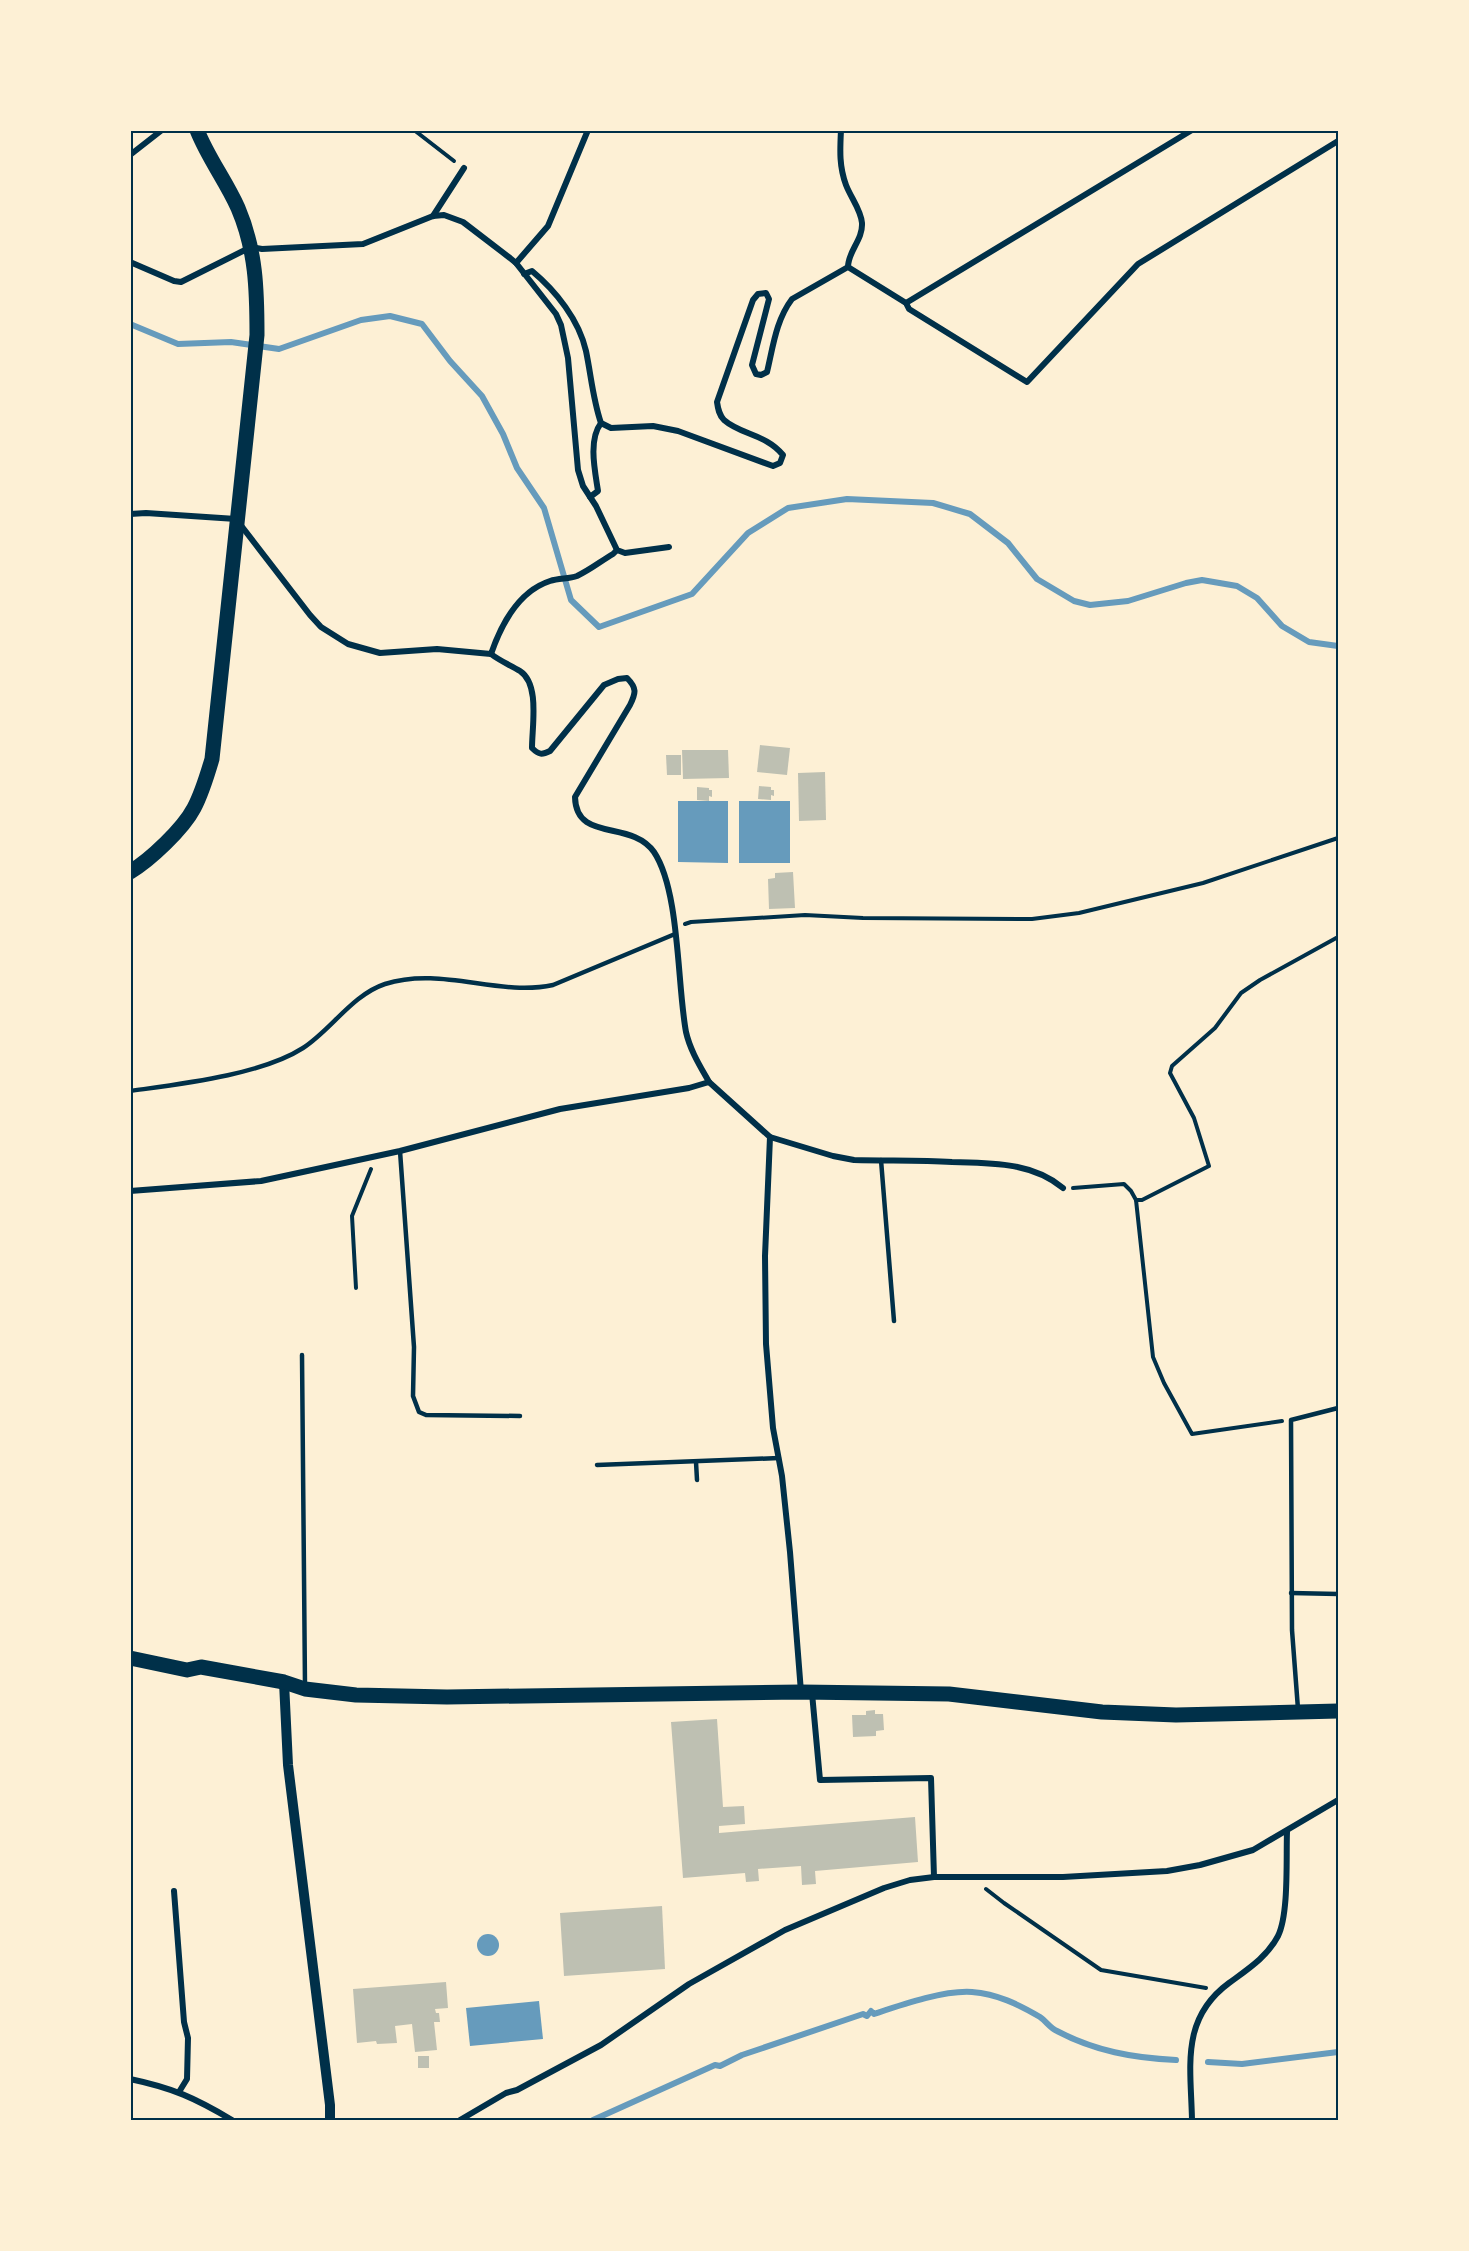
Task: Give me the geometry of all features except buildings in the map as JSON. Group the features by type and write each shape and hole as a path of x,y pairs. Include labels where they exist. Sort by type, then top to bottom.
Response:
{"main road":[{"path":"130,872 162,847 192,811 204,785 212,759 256,335 257,285 251,247 237,206 209,158 197,130"},
{"path":"130,1658 187,1670 201,1667 284,1682 305,1689 356,1695 447,1697 806,1693 949,1694 1102,1712 1176,1715 1338,1711"}],"street":[{"path":"130,155 162,130"},
{"path":"516,263 548,226 588,130"},
{"path":"842,130 839,161 847,187 861,216 862,227 860,238 848,259 848,267"},
{"path":"906,303 1192,130"},
{"path":"848,267 906,303 909,309 1027,382 1138,264 1338,141"},
{"path":"433,216 464,168"},
{"path":"130,262 181,282 251,247 262,249 363,244 433,216 444,215 463,222 516,263 556,314 561,325 568,358 578,470 583,486 617,550 625,553 669,547"},
{"path":"524,274 532,271 545,282 563,304 580,333 602,423 611,428 653,426 678,431 773,466 780,463 783,456 775,445 725,421 719,413 717,402 753,300 758,294 766,293 769,299 752,365 756,374 761,375 767,372 779,324 792,299 848,267"},
{"path":"590,497 598,490 594,462 597,429 602,423"},
{"path":"130,514 236,519 310,615 327,632 348,644 380,653 437,649 491,654 522,672 531,682 533,692 532,748 538,753 544,754 550,751 604,685 627,678 635,686 636,694 575,797 575,809 579,817 592,825 635,837 652,849 661,864 674,932 686,1033 692,1053 709,1082 770,1137 833,1156 880,1160 1003,1163 1028,1170 1054,1181 1063,1188"},
{"path":"491,654 497,638 525,596 549,581 576,577 617,550"},
{"path":"130,1191 261,1181 371,1158 560,1109 689,1088 709,1082"},
{"path":"770,1137 765,1256 766,1344 773,1428 779,1458 806,1693 820,1780 931,1778 934,1877"},
{"path":"284,1682 288,1765 329,2094 330,2121"},
{"path":"460,2121 506,2093 517,2090 601,2045 689,1984 785,1930 884,1888 910,1880 934,1877 1062,1877 1167,1871 1228,1858 1253,1850 1338,1800"},
{"path":"1192,2121 1191,2042 1203,2009 1219,1990 1263,1958 1279,1934 1284,1918 1287,1832"},
{"path":"174,1891 184,2022 188,2038 188,2079 179,2092"},
{"path":"130,2079 164,2086 179,2092 200,2101 232,2121"}],"lane":[{"path":"130,1091 189,1083 284,1058 314,1041 355,1003 385,984 418,978 444,978 532,990 553,985 674,932"},
{"path":"400,1151 414,1347 413,1396 416,1407 419,1412 426,1415 520,1416"},
{"path":"880,1160 894,1321"},
{"path":"302,1355 305,1689"},
{"path":"1299,1712 1292,1630 1291,1420 1338,1408"},
{"path":"597,1465 779,1458"},
{"path":"696,1462 697,1480"},
{"path":"1291,1593 1338,1594"}],"path":[{"path":"414,130 464,168"},
{"path":"674,932 691,922 805,915 863,918 1032,919 1079,914 1203,883 1338,838"},
{"path":"1136,1200 1142,1200 1209,1166 1194,1118 1170,1073 1172,1066 1215,1028 1241,993 1338,937"},
{"path":"356,1288 352,1216 372,1166 371,1158"},
{"path":"1063,1188 1124,1184 1136,1200 1153,1357 1164,1383 1192,1434 1291,1420"},
{"path":"973,1877 1004,1903 1101,1970 1219,1990"}],"water":[{"path":"678,801 728,801 728,863 678,862"},
{"path":"739,801 790,801 790,863 739,863"},
{"path":"488,1934 496,1937 499,1945 496,1953 488,1956 480,1953 477,1945 480,1937"},
{"path":"539,2001 543,2039 470,2046 466,2008"}],"waterway":[{"path":"130,324 178,344 231,342 279,349 361,320 390,316 422,324 450,361 482,396 503,434 517,468 544,508 571,600 599,627 692,594 748,533 788,508 847,499 933,503 970,514 1008,543 1037,579 1074,601 1090,605 1128,601 1202,580 1237,586 1257,598 1282,626 1309,642 1338,646"},
{"path":"593,2120 742,2055 863,2014 867,2016 871,2011 874,2014 949,1993 981,1993 1007,2000 1040,2017 1057,2031 1086,2044 1129,2055 1176,2060"},
{"path":"1208,2062 1242,2064 1338,2052"}]}
